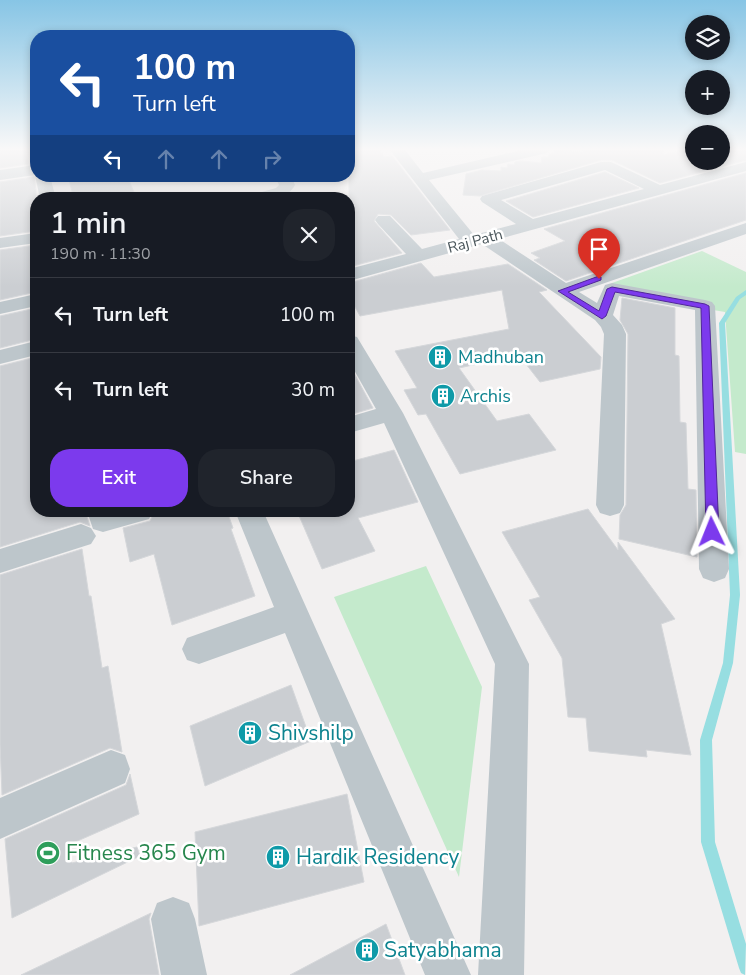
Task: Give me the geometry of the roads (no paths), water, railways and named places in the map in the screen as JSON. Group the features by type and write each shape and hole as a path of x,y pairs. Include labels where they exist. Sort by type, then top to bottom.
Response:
{"street":[{"path":"436,196 477,240 602,316 611,325 615,334 610,505"},
{"path":"503,196 488,200 530,226"},
{"name":"Raj Path","path":"355,273 638,196"},
{"path":"384,220 418,256"},
{"path":"562,291 746,228"},
{"path":"0,243 30,239"},
{"path":"602,316 612,289 705,306 714,569"},
{"path":"0,308 30,301"},
{"path":"0,357 30,350"},
{"path":"355,353 391,413 512,664 501,975"},
{"path":"355,423 391,413"},
{"path":"102,517 103,521 117,517"},
{"path":"252,517 448,975"},
{"path":"0,561 81,536"},
{"path":"199,650 293,615"},
{"path":"0,819 111,769"},
{"path":"173,919 184,975"}],"waterway":[{"path":"746,292 738,298 722,323 735,595 728,663 706,740 708,842 746,968"}],"place":[{"name":"Madhuban","path":"440,357"},
{"name":"Archis","path":"443,396"},
{"name":"Shivshilp","path":"250,733"},
{"name":"Fitness 365 Gym","path":"48,853"},
{"name":"Hardik Residency","path":"278,857"},
{"name":"Satyabhama","path":"367,950"}]}
